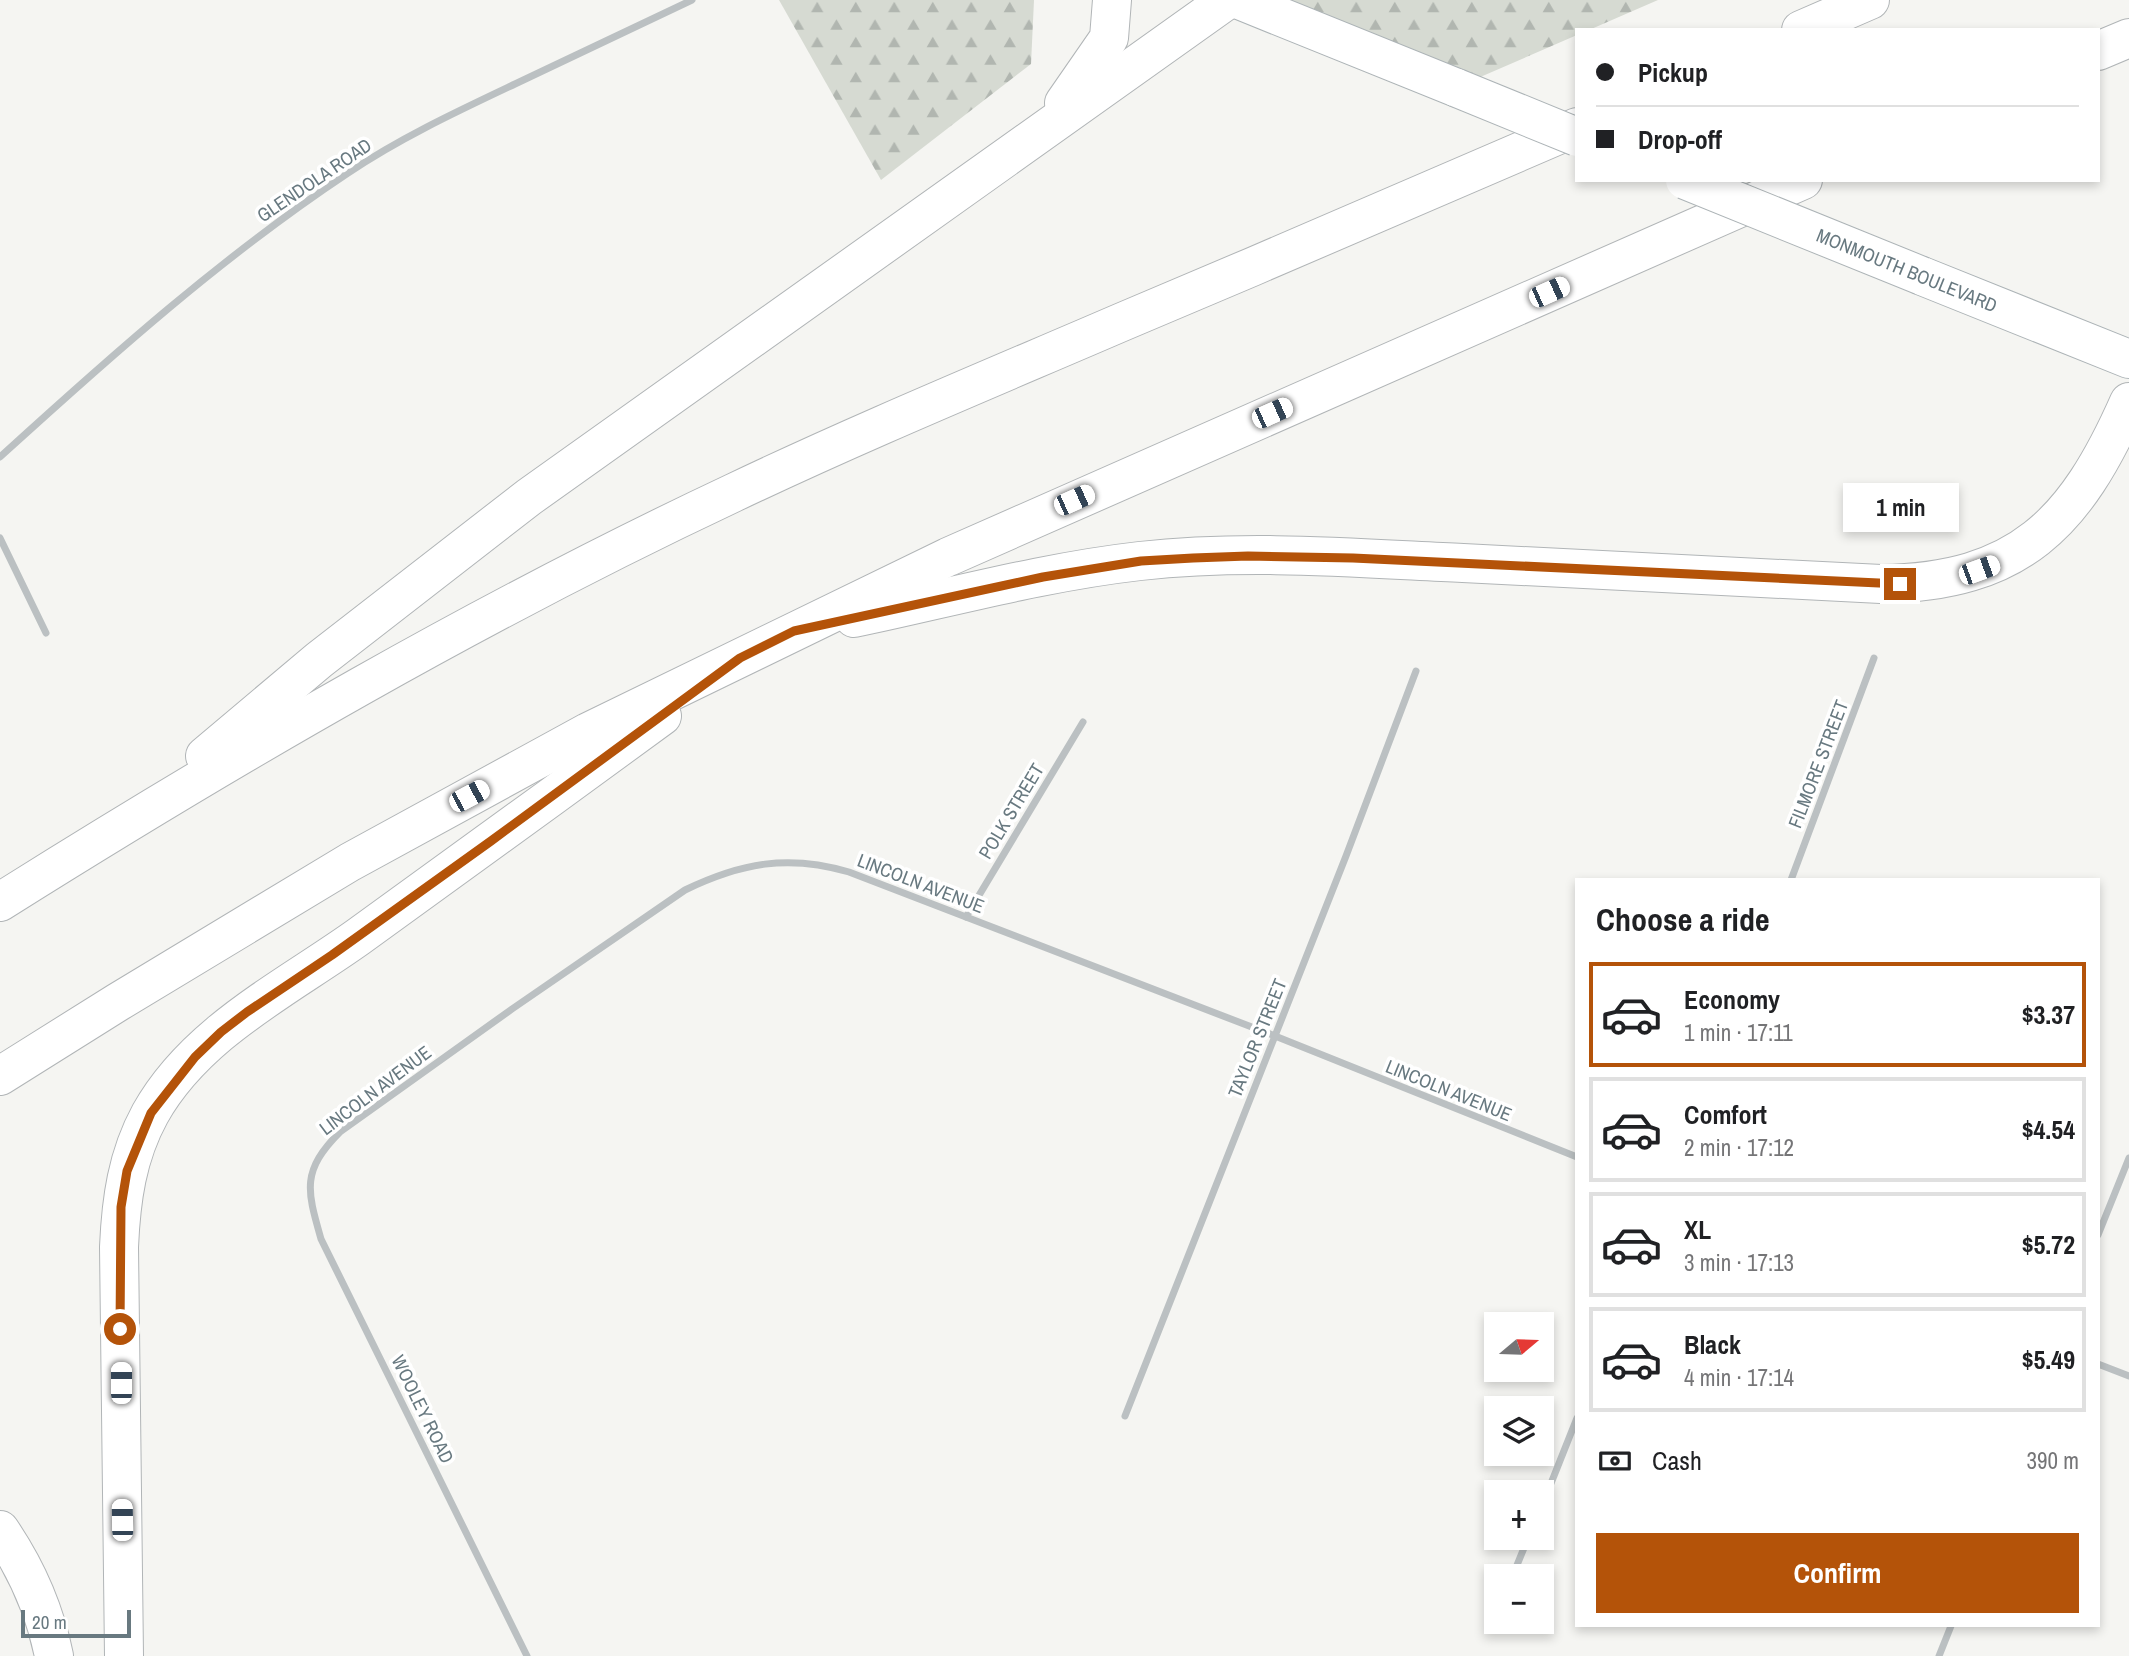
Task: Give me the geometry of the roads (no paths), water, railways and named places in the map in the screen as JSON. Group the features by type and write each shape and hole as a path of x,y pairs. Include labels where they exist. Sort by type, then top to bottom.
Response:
{"main road":[{"path":"1046,128 1110,38 1112,0"},
{"path":"144,813 309,668 475,538 1227,0"},
{"path":"1239,0 1575,136"},
{"path":"1806,28 1870,0"},
{"path":"2100,50 2129,38"},
{"path":"0,902 144,813 423,652 731,494 886,423 1575,128"},
{"name":"MONMOUTH BOULEVARD","path":"1690,182 2129,359"},
{"path":"0,1076 350,862 588,732 794,631 1061,506 1798,182"},
{"path":"794,631 1043,577 1141,561 1193,558 1353,558 1867,583 1919,583 1960,576 1997,563 2031,543 2060,519 2102,459 2129,402"},
{"path":"124,1656 119,1247 121,1207 127,1171 151,1113 180,1074 221,1032 501,834 740,658"},
{"path":"0,1530 28,1578 41,1609 54,1656"}],"street":[{"name":"GLENDOLA ROAD","path":"0,457 221,264 348,173 467,107 692,0"},
{"path":"0,538 46,633"},
{"name":"FILMORE STREET","path":"1792,878 1874,658"},
{"name":"TAYLOR STREET","path":"1125,1416 1416,671"},
{"name":"POLK STREET","path":"966,917 1083,722"},
{"name":"LINCOLN AVENUE","path":"312,1171 325,1147 340,1132 685,890 715,876 752,865 778,862 831,867 1275,1036 1575,1156"},
{"path":"2100,1230 2129,1158"},
{"name":"WOOLEY ROAD","path":"312,1171 309,1182 312,1209 321,1239 527,1656"},
{"path":"2100,1365 2129,1376"},
{"path":"1552,1480 1575,1423"},
{"path":"1939,1656 1951,1627"}]}
